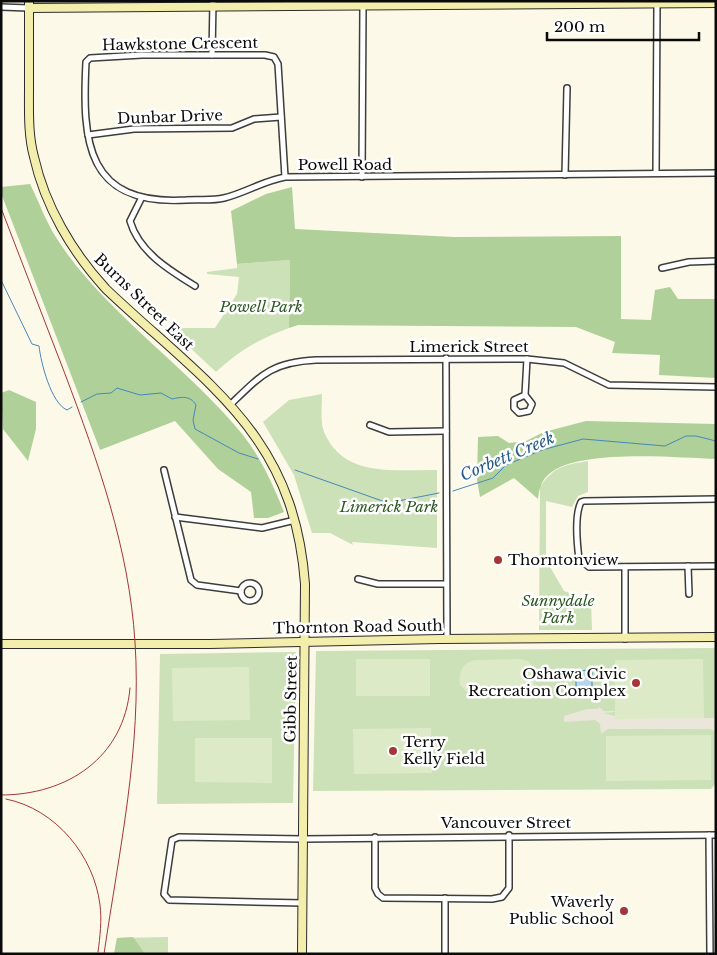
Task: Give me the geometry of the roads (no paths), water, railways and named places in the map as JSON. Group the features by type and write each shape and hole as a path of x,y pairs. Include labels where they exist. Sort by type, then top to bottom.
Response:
{"street":[{"path":"1,7 29,5 212,4 363,6 715,3"},
{"path":"212,4 212,55"},
{"path":"656,173 657,4"},
{"name":"Burns Street East","path":"29,5 29,116 33,156 46,195 67,238 106,289 231,404"},
{"path":"362,177 363,6"},
{"name":"Hawkstone Crescent","path":"86,62 90,58 142,55 274,57 278,64 285,177"},
{"name":"Powell Road","path":"86,62 85,87 88,135 94,160 116,187 141,199 160,202 224,198 269,180 285,177 716,172"},
{"path":"565,175 567,88"},
{"name":"Dunbar Drive","path":"88,135 134,129 232,128 254,119 281,116"},
{"path":"141,199 130,221 138,242 170,270 195,286"},
{"path":"662,268 689,262 716,261"},
{"path":"446,358 447,638"},
{"path":"525,395 527,359"},
{"name":"Limerick Street","path":"231,404 269,370 281,364 316,360 527,359 564,363 609,385 716,387"},
{"name":"Gibb Street","path":"231,404 268,454 282,481 295,520 304,570 302,954"},
{"path":"370,425 389,432 446,431"},
{"path":"164,470 190,580 198,585 241,591"},
{"path":"716,499 590,500 581,502 579,506 579,559 589,567 716,566"},
{"path":"174,517 262,528 295,520"},
{"path":"688,566 689,594"},
{"path":"625,567 625,638"},
{"path":"358,579 378,584 446,584"},
{"name":"Thornton Road South","path":"1,644 305,642 447,638 716,637"},
{"path":"709,834 713,898 710,954"},
{"name":"Vancouver Street","path":"303,903 173,902 166,898 164,894 170,844 175,838 303,839 716,834"},
{"path":"375,837 375,888 383,898 492,899 507,894 509,888 509,836"},
{"path":"445,898 445,954"}],"water":[{"path":"592,670 592,696 576,697 576,671"}],"waterway":[{"name":"Corbett Creek","path":"1,280 32,344 39,346 48,382 56,399 67,410 72,407"},
{"name":"Corbett Creek","path":"81,402 97,394 111,393 117,388 140,395 161,393 172,399 188,398 196,405 193,420 195,429 239,453 258,459"},
{"name":"Corbett Creek","path":"453,491 493,478 506,465 542,450 583,439 665,446 686,436 696,436 716,441"},
{"name":"Corbett Creek","path":"295,470 388,503 439,493"}],"railway":[{"path":"1,208 65,374 100,473 119,539 132,607 136,681 132,760 128,799 104,954"},
{"path":"1,795 25,793 48,788 69,780 88,768 104,753 117,734 125,713 130,688"},
{"path":"6,799 24,804 41,813 70,837 81,853 90,869 100,905 101,923 98,952"}],"place":[{"name":"Thorntonview","path":"498,560"},
{"name":"Oshawa Civic Recreation Complex","path":"636,683"},
{"name":"Terry Kelly Field","path":"393,751"},
{"name":"Waverly Public School","path":"624,911"}],"park label":[{"name":"Powell Park","path":"261,307"},
{"name":"Limerick Park","path":"389,507"},
{"name":"Sunnydale Park","path":"558,610"}]}
